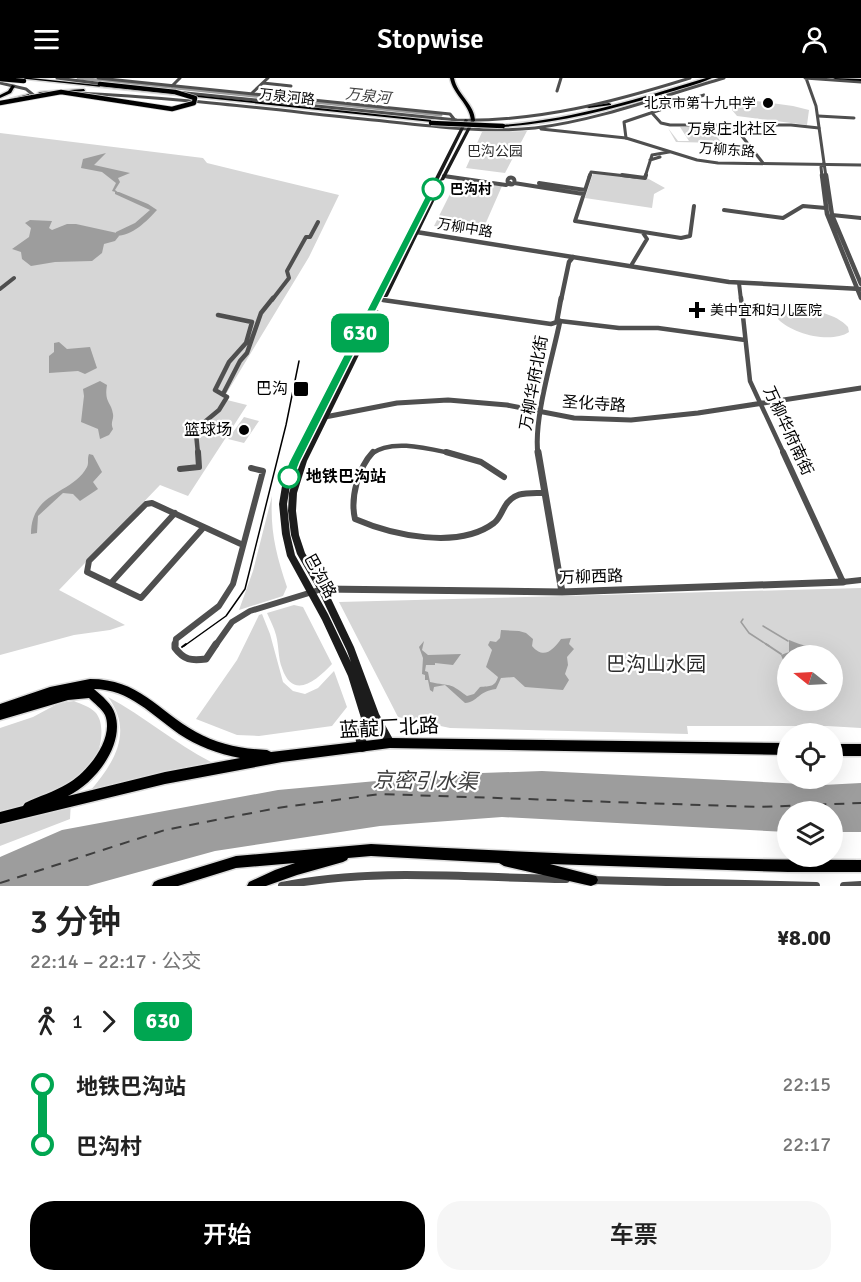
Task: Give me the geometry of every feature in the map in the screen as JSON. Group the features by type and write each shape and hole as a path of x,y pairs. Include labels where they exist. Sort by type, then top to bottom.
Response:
{"highway":[{"path":"0,81 13,86"},
{"path":"483,856 592,880"}],"main road":[{"path":"0,102 61,92 172,109 194,103 195,98 175,92 34,78"},
{"path":"450,78 452,92 467,116 464,124"},
{"path":"450,78 473,115 471,125"},
{"name":"万泉河路","path":"503,125 564,117 700,78"},
{"name":"万泉河路","path":"21,79 351,116 433,123 503,125 569,119 710,78"},
{"path":"835,78 860,80"},
{"name":"万泉河路","path":"0,81 21,79 57,81 433,123"},
{"path":"0,102 13,86"},
{"path":"0,102 29,95 79,90 110,90"},
{"path":"165,93 196,94"},
{"path":"154,95 187,101"},
{"path":"603,114 633,102"},
{"path":"286,103 319,109"},
{"path":"589,107 618,103"},
{"path":"321,115 351,116"},
{"name":"巴沟路","path":"390,743 375,717 351,650 322,589 301,554 295,535 292,511 293,493 297,477 383,300 464,124"},
{"name":"巴沟路","path":"362,747 360,731 366,718 352,675 342,649 291,556 286,534 284,504 286,486 295,462 471,125"},
{"path":"0,708 79,687 102,684 127,691 148,703 186,732 227,750 249,755 282,756"},
{"path":"0,715 42,701 91,693 103,704 110,715 111,730 106,749 95,770 73,788 3,817"},
{"name":"蓝靛厂北路","path":"3,817 165,778 282,756 390,743 777,749"},
{"path":"843,750 861,750"},
{"path":"253,886 269,877 302,866 371,850"},
{"path":"158,886 236,862 371,850 788,866 861,866"}],"street":[{"path":"0,81 6,78"},
{"path":"101,78 450,114 454,119"},
{"path":"172,86 180,78"},
{"path":"252,94 268,78"},
{"path":"557,91 561,78"},
{"path":"464,124 490,125 494,120 550,116 690,78"},
{"path":"464,124 497,129 534,128 603,114 720,78"},
{"path":"860,80 806,78 818,116 832,215 861,298"},
{"path":"6,84 21,79"},
{"path":"0,81 38,95"},
{"name":"万泉河路","path":"57,81 454,119 464,124"},
{"path":"262,84 291,86"},
{"name":"万泉河路","path":"0,102 38,95 93,92 321,115 433,123 444,127 451,124 464,124"},
{"path":"626,138 624,122 704,95"},
{"path":"652,112 665,125 791,125 819,128"},
{"path":"818,116 854,118"},
{"path":"433,123 440,118"},
{"path":"494,120 497,129"},
{"path":"555,124 552,128 559,131"},
{"path":"734,126 763,163"},
{"name":"万柳东路","path":"534,128 626,138 669,152 718,163 861,165"},
{"path":"669,152 655,153 650,160 645,178 591,172 575,221 681,238 690,236 694,206"},
{"path":"650,160 660,157"},
{"path":"824,163 821,167 826,208 859,287"},
{"path":"444,176 506,185 512,180 584,192"},
{"path":"724,210 783,218 803,206 826,208"},
{"path":"832,215 861,218"},
{"path":"223,394 240,361 247,353 261,313 285,286 289,278 287,271 306,237 310,237 318,222"},
{"name":"万柳中路","path":"415,231 739,283 859,287"},
{"path":"632,264 647,239 643,233"},
{"name":"万柳中路","path":"574,256 743,281 859,287"},
{"name":"万柳华府北街","path":"562,592 537,445 541,412 560,321 557,320 569,262 574,256"},
{"path":"1,288 14,278"},
{"name":"万柳华府南街","path":"739,283 750,381 843,582"},
{"path":"383,300 551,324 560,321 619,328 658,328 745,339"},
{"path":"180,469 199,467 195,433 219,410 227,397 215,390 229,362 246,343 252,322 218,315"},
{"name":"圣化寺路","path":"325,417 397,403 448,400 497,404 574,418 631,420 861,388"},
{"path":"504,477 492,466 455,453 393,446 381,447 371,454 362,471 356,486 352,510 355,519 372,527 400,534 460,535 479,530 497,521 508,501 516,493 544,493"},
{"path":"251,468 263,471 233,584 219,606 176,639 174,648 183,659 190,662 206,658 232,621 250,611 322,589"},
{"path":"204,527 141,598 87,572 88,561 142,506 152,503 175,513 243,545"},
{"path":"111,583 175,513"},
{"name":"万柳西路","path":"322,589 562,592 861,580"},
{"path":"282,886 302,882 385,876 816,886"},
{"path":"844,886 861,885"}],"green space":[{"path":"742,99 809,110 807,125 737,116 732,110 732,104"},
{"path":"703,126 713,126 722,137 718,138 722,143 676,142 668,128 678,141 689,141 680,127 703,129"},
{"name":"巴沟公园","path":"527,131 505,173 466,168 482,132"},
{"path":"0,133 203,158 207,163 339,195 309,257 223,399 247,405 188,496 160,485 59,590 125,625 110,630 74,635 0,655"},
{"path":"593,173 647,178 665,188 654,194 652,208 585,198"},
{"name":"巴沟公园","path":"457,180 502,186 481,234 434,226"},
{"path":"789,310 813,311 828,315 842,322 848,327 849,332 832,337 802,333 778,319 779,314"},
{"name":"篮球场","path":"244,417 259,421 244,443 228,439"},
{"path":"272,496 275,542 287,587 283,596 239,610 253,571"},
{"name":"巴沟山水园","path":"861,588 861,728 843,727 843,723 687,726 688,734 450,728 398,717 339,602"},
{"path":"294,605 303,607 332,664 312,681 299,685 292,684 282,668 276,635 267,613"},
{"path":"262,614 283,682 293,691 305,694 318,688 334,671 347,707 332,726 259,736 237,735 196,719 237,660 259,615"},
{"path":"108,697 211,762 90,791 107,769 118,747 120,723 116,710"},
{"path":"74,701 95,712 101,725 101,733 96,759 92,766 72,782 70,819 0,846 0,728 33,717 59,703"}],"water":[{"path":"106,153 94,165 130,173 118,178 120,182 115,190 119,193 112,191 116,183 102,172 81,168 83,159"},
{"path":"30,220 52,221 49,228 52,230 67,224 76,224 117,233 119,236 115,241 104,244 102,253 92,261 55,262 31,266 22,259 21,252 12,249 29,237 31,228 25,223"},
{"path":"59,342 67,349 90,347 97,368 85,374 78,371 49,373 49,356 54,352 54,343"},
{"path":"100,381 107,385 107,399 112,410 113,429 109,435 100,439 98,429 81,422 83,389"},
{"path":"89,454 93,455 102,472 93,482 98,489 80,501 73,494 63,493 38,516 37,533 31,534 33,520 38,509 45,501 80,476 87,467"},
{"path":"501,630 526,633 533,639 532,646 544,653 555,647 561,639 571,638 569,644 574,649 567,657 568,665 565,674 569,680 563,690 525,687 514,677 501,678 496,689 465,703 445,685 434,687 433,692 430,690 428,680 425,680 425,675 422,674 423,658 419,647 424,641 422,650 428,655 461,654 453,665 435,663 435,665 426,665 425,671 428,672 430,682 452,686 467,696 474,694 480,687 492,685 497,680 498,677 486,667 492,650 488,645 490,641 496,642 500,638"},
{"path":"789,640 802,645 789,645"},
{"name":"京密引水渠","path":"542,771 777,783 777,789 843,789 843,784 861,783 861,832 843,832 843,801 777,801 777,831 502,817 380,826 215,851 88,886 0,886 0,857 62,830 278,790 453,774"}],"waterway":[{"name":"万泉河","path":"78,78 441,115"},
{"path":"117,193 154,210 138,225 119,234"},
{"path":"743,619 741,622 749,633 769,646"},
{"path":"763,626 788,641"},
{"path":"769,646 777,651"}],"ferry route":[{"path":"0,883 165,830 277,808 380,794 759,807 861,803"}],"tram line":[{"path":"184,646 226,616 245,589 286,425 299,361"},
{"path":"182,647 186,644"}],"bus line":[{"name":"630","path":"289,477 433,189"}],"place":[{"name":"北京市第十九中学","path":"768,103"},
{"name":"巴沟村","path":"433,189"},
{"name":"美中宜和妇儿医院","path":"697,310"},
{"name":"巴沟","path":"301,389"},
{"name":"篮球场","path":"244,430"},
{"name":"地铁巴沟站","path":"289,477"}],"district":[{"name":"万泉庄北社区","path":"732,129"}]}
